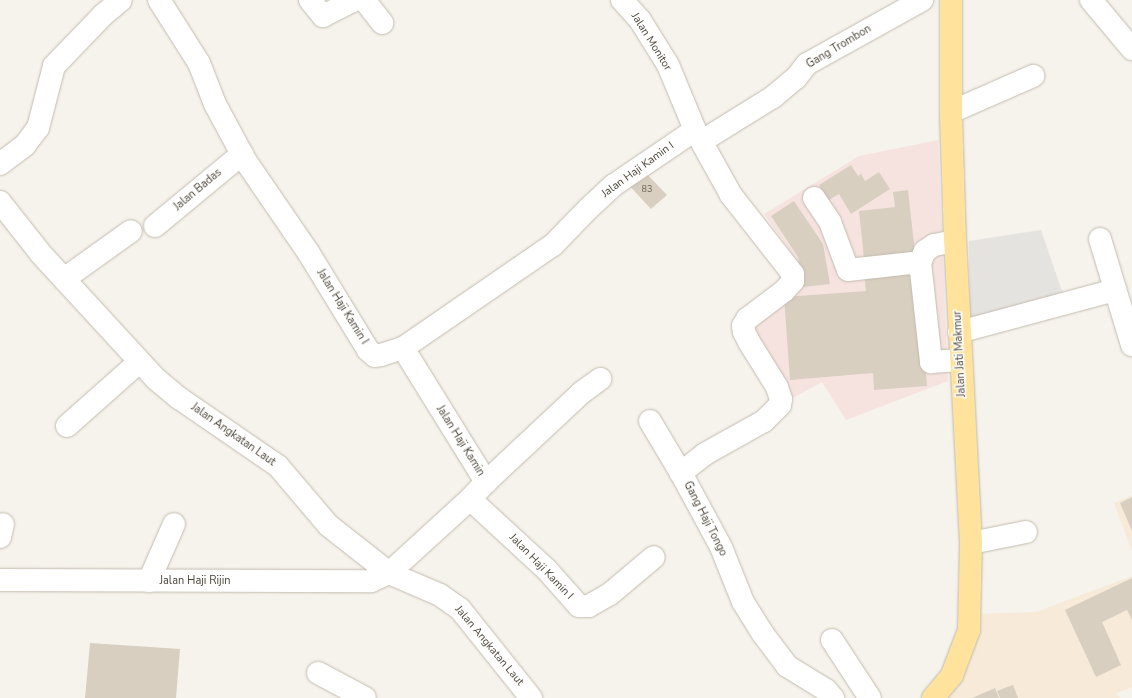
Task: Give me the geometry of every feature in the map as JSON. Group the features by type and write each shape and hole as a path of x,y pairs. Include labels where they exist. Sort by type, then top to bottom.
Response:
{"main road":[{"name":"Jalan Jati Makmur","path":"933,698 952,675 969,630 971,543 960,360 955,241 951,112 951,0"}],"street":[{"path":"0,164 25,145 38,128 54,66 98,7 121,0"},
{"name":"Jalan Haji Kamin I","path":"159,0 199,63 215,104 242,154 308,252 368,350 375,356 403,348 553,245 614,185 698,136"},
{"path":"310,0 323,16 354,0"},
{"path":"362,0 365,1 382,23"},
{"name":"Jalan Monitor","path":"622,0 640,20 668,65 698,136"},
{"name":"Gang Trombon","path":"698,136 773,97 796,78 807,64 922,0"},
{"path":"1091,0 1132,49"},
{"path":"951,112 1033,76"},
{"name":"Gang Haji Tongo","path":"698,136 731,194 788,265 794,278 784,291 747,319 743,326 749,342 777,387 781,399 780,405 764,421 705,454 681,473 721,547 743,602 762,634 787,666 826,690 833,698"},
{"name":"Jalan Badas","path":"155,226 242,154"},
{"path":"814,198 830,222 848,270 920,262"},
{"name":"Jalan Angkatan Laut","path":"0,202 41,254 139,362 179,398 278,466 328,525 389,573 440,594 460,609 522,694"},
{"path":"64,279 131,231"},
{"path":"1100,239 1132,345"},
{"path":"955,241 934,245 925,251 920,262 931,362 960,360"},
{"path":"959,332 1115,290"},
{"name":"Jalan Haji Kamin","path":"389,573 470,499 486,482 403,348"},
{"path":"67,426 139,362"},
{"path":"486,482 600,378"},
{"path":"650,421 681,473"},
{"name":"Jalan Haji Kamin I","path":"470,499 516,540 582,607 590,606 610,594 654,557"},
{"path":"149,581 174,524"},
{"path":"971,543 1026,532"},
{"name":"Jalan Haji Rijin","path":"0,580 371,581 389,573"},
{"path":"832,640 870,698"},
{"path":"318,673 365,698"}],"shaded area":[{"path":"938,140 948,381 846,420 822,382 793,398 752,326 798,281 795,258 764,214 859,156"},
{"path":"1041,230 1064,297 970,324 969,241"},
{"path":"1132,495 1132,552 1114,503"},
{"path":"1132,576 1132,687 1117,693 1120,698 933,698 976,614 1036,612"}],"building":[{"path":"851,165 858,176 861,174 865,181 879,172 890,189 851,214 839,194 829,200 819,185"},
{"path":"642,169 667,195 651,209 626,182"},
{"path":"908,190 915,253 864,259 859,211 895,207 893,192"},
{"path":"794,201 823,244 830,284 803,287 798,257 771,216"},
{"path":"918,267 927,386 874,390 873,373 790,380 784,297 866,291 864,271"},
{"path":"1132,497 1132,531 1120,503"},
{"path":"1132,578 1132,620 1127,610 1102,622 1121,665 1096,677 1065,610"},
{"path":"90,643 180,649 176,698 85,698"},
{"path":"1013,685 1018,698 1000,698 997,691"},
{"path":"995,688 999,698 972,698"}]}
